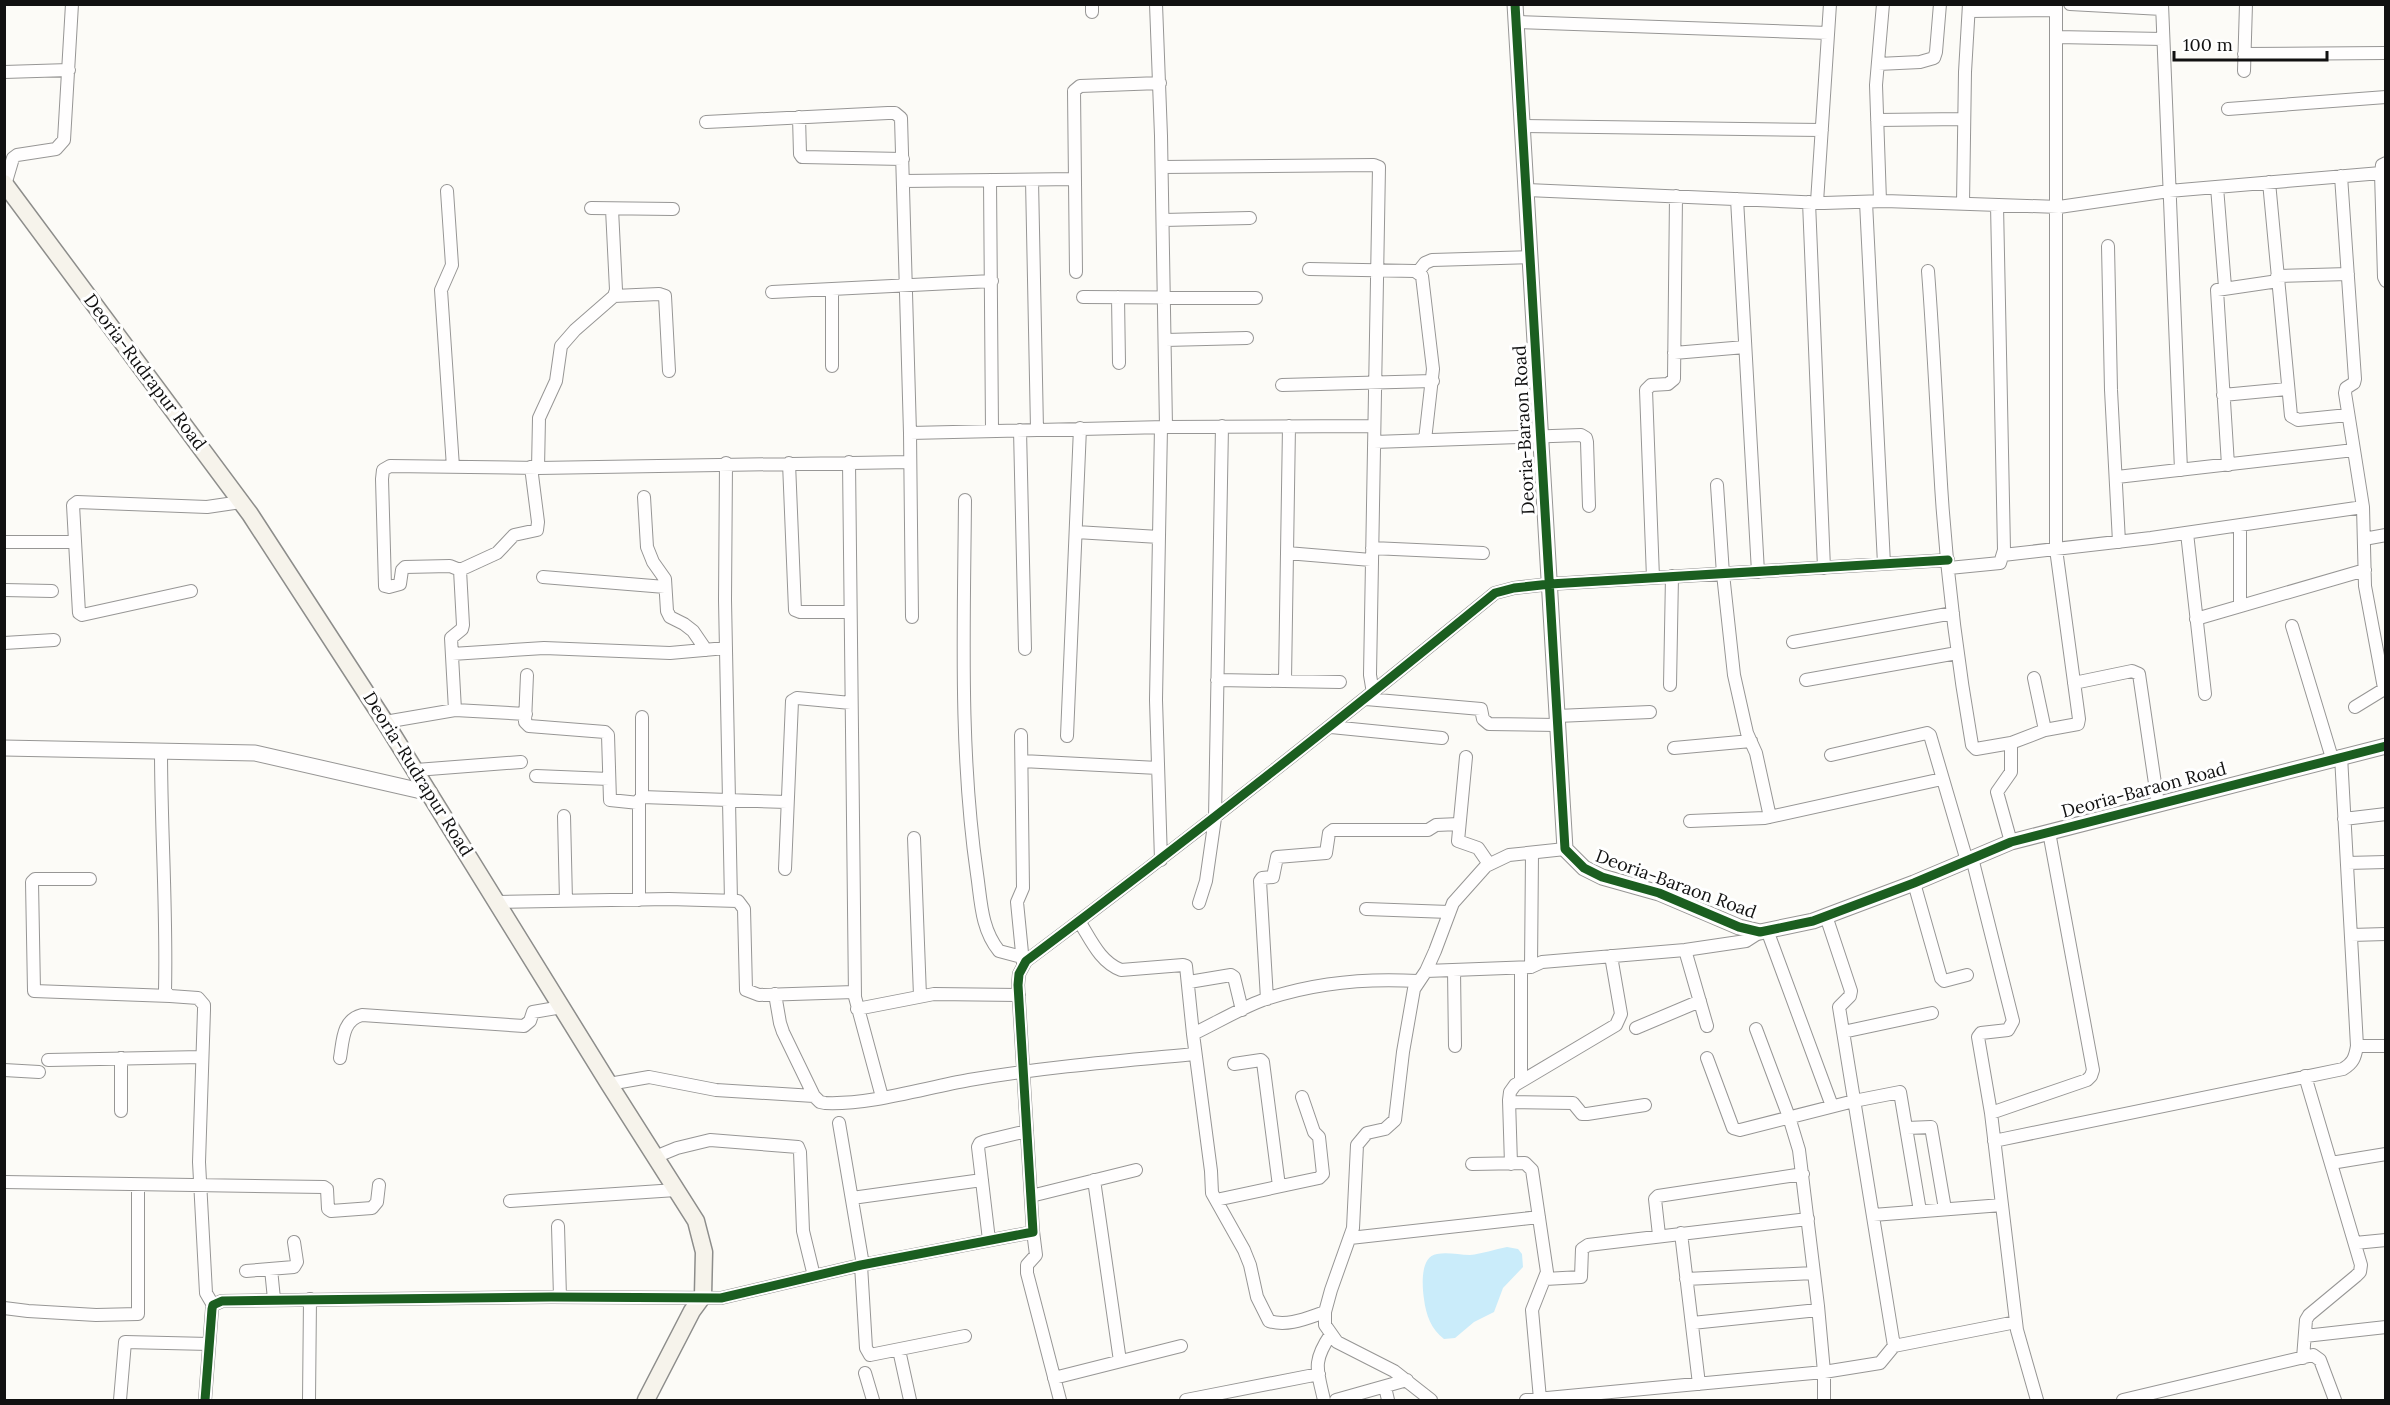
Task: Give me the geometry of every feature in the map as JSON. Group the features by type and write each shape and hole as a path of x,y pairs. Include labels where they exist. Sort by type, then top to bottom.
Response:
{"main road":[{"name":"Deoria-Rudrapur Road","path":"5,184 241,502 416,770 696,1221 704,1252 703,1296"},
{"path":"646,1401 692,1311 703,1296"}],"street":[{"path":"5,184 13,158 17,155 56,149 64,140 72,4"},
{"path":"1156,4 1160,83 1165,340 1156,700 1161,860"},
{"name":"Deoria-Baraon Road","path":"1515,4 1564,849 1584,868 1602,877 1659,893 1739,927 1764,931 1827,916 1914,883 2011,842 2385,746"},
{"path":"1824,568 1813,202 1822,130 1830,4"},
{"path":"1880,201 1877,120 1878,64 1883,4"},
{"path":"1878,64 1920,62 1934,58 1940,4"},
{"path":"2070,4 2162,7 2181,470"},
{"path":"2244,71 2246,4"},
{"path":"1928,271 1935,355 1940,469 1957,653 1972,745 1976,749 1983,750 2011,743 2045,730 2078,724 2056,549 2054,207 2056,7 1969,8 1963,203"},
{"path":"1516,22 1828,33"},
{"path":"2056,37 2163,39"},
{"path":"2244,54 2385,53"},
{"path":"4,72 69,70"},
{"path":"1076,272 1074,91 1077,88 1160,83"},
{"path":"2228,109 2385,97"},
{"path":"706,122 895,113 901,118 910,433 912,617"},
{"path":"799,117 802,157 903,159"},
{"path":"1877,120 1964,119"},
{"path":"1522,126 1822,130"},
{"path":"1162,167 1374,165 1379,167 1370,696"},
{"path":"1527,190 1813,202 1880,201 2054,207 2169,191 2341,176 2383,168 2385,281"},
{"path":"2341,176 2355,379 2354,383 2346,388 2348,415 2363,507 2365,586 2385,688 2355,706"},
{"path":"903,181 1075,179"},
{"path":"990,180 992,430"},
{"path":"1032,180 1037,429"},
{"path":"2269,182 2291,416 2298,420 2348,415"},
{"path":"2217,187 2225,287"},
{"path":"447,191 452,265 441,290 453,467"},
{"path":"1653,578 1646,390 1651,385 1672,382 1676,196"},
{"path":"1737,199 1758,572"},
{"path":"1866,202 1884,564"},
{"path":"1023,961 1215,818 1370,696 1495,593 1514,588 1550,584 1672,576 1884,564 2000,563 2004,550 1997,205"},
{"path":"591,208 673,209"},
{"path":"612,208 616,290 614,296 575,330 561,346 556,381 538,418 535,467 537,530 514,535 497,553 460,570 450,566 410,566 402,570 401,580 397,586 385,586 383,581 383,470 390,466 535,467 910,462"},
{"path":"1163,220 1250,218"},
{"path":"2108,246 2111,390 2119,542"},
{"path":"1418,272 1425,263 1432,260 1531,257"},
{"path":"1309,269 1378,269 1418,272 1422,276 1432,359 1432,381 1425,440"},
{"path":"2228,465 2217,290 2277,278 2348,274"},
{"path":"772,292 992,281"},
{"path":"832,290 832,366"},
{"path":"614,296 659,294 664,296 669,371"},
{"path":"1083,297 1256,298"},
{"path":"1118,297 1119,363"},
{"path":"1165,340 1247,338"},
{"path":"1674,353 1745,347"},
{"path":"1282,385 1432,381"},
{"path":"2223,395 2287,389"},
{"path":"1199,903 1208,869 1215,818 1222,426"},
{"path":"1285,680 1289,426"},
{"path":"910,433 1080,428 1374,426"},
{"path":"1067,736 1080,428"},
{"path":"1020,430 1024,649"},
{"path":"1374,442 1581,435 1586,438 1589,506"},
{"path":"2117,477 2354,450"},
{"path":"849,462 854,992 882,1097"},
{"path":"726,463 726,648 731,901"},
{"path":"789,463 795,610 800,612 850,612"},
{"path":"1717,484 1723,573 1734,675 1747,733 1756,753 1770,817"},
{"path":"644,497 647,547 653,562 664,576 667,611 670,617 693,631 706,650"},
{"path":"965,500 963,705 972,841 988,935 999,951 1023,961"},
{"path":"191,591 82,615 79,613 73,505 77,502 207,507 241,502"},
{"path":"2002,555 2187,533 2363,507"},
{"path":"2240,525 2240,606"},
{"path":"1076,532 1159,537"},
{"path":"2187,533 2205,694"},
{"path":"2364,539 2385,536"},
{"path":"4,542 75,542"},
{"path":"1287,553 1483,554"},
{"path":"455,710 451,638 462,629 463,625 460,570"},
{"path":"2196,619 2365,570"},
{"path":"1670,685 1672,576"},
{"path":"543,577 665,587"},
{"path":"4,590 51,591"},
{"path":"1793,642 1953,613"},
{"path":"1994,1141 2343,1069 2355,1058 2357,1046 2347,863 2336,757 2292,626"},
{"path":"4,643 54,640"},
{"path":"452,654 561,647 670,653 726,648"},
{"path":"1806,680 1957,653"},
{"path":"2074,683 2132,671 2139,674 2158,804"},
{"path":"527,675 525,722 529,726 605,732 608,735 610,800 728,799 787,802"},
{"path":"2034,678 2045,730"},
{"path":"1217,680 1340,682"},
{"path":"1370,696 1478,708 1483,711 1483,718 1489,724 1650,712"},
{"path":"785,868 792,701 797,698 851,703"},
{"path":"385,722 455,710 526,714"},
{"path":"639,900 642,717"},
{"path":"1331,727 1442,738"},
{"path":"1831,755 1927,733 1934,741 1942,779 1969,859 2013,1022 2008,1030 1981,1033 1978,1036 1991,1113 2016,1322 2037,1401"},
{"path":"1021,735 1023,888 1017,902 1017,913 1023,961 1019,974 1019,995 1036,1255 1027,1265 1027,1273 1060,1401"},
{"path":"1674,748 1751,741"},
{"path":"2011,743 2011,772 1999,788 1998,796 2011,842"},
{"path":"4,748 255,753 430,793"},
{"path":"161,751 161,831 166,930 165,991 170,996"},
{"path":"1466,757 1458,841 1478,848 1489,864"},
{"path":"1022,760 1158,768"},
{"path":"416,770 521,762"},
{"path":"536,776 609,778"},
{"path":"1690,821 1770,817 1942,779"},
{"path":"2344,819 2385,814"},
{"path":"564,816 566,901"},
{"path":"1267,999 1260,881 1264,877 1273,877 1277,857 1326,853 1329,833 1333,830 1428,830 1439,824 1459,824"},
{"path":"1991,1113 2087,1080 2093,1070 2049,832"},
{"path":"914,838 920,996"},
{"path":"1431,1401 1407,1380 1337,1342 1325,1325 1325,1312 1353,1228 1357,1145 1367,1133 1384,1129 1395,1120 1402,1052 1414,989 1426,971 1453,903 1489,864 1509,855 1564,849"},
{"path":"1521,1081 1532,854"},
{"path":"2347,863 2385,862"},
{"path":"90,879 35,879 32,882 34,991 198,998 204,1005 201,1186 206,1293 213,1305 205,1401"},
{"path":"1914,883 1941,978 1944,981 1967,975"},
{"path":"498,902 738,901 744,909 746,990 759,995 854,992"},
{"path":"1366,909 1449,912"},
{"path":"1827,916 1851,991 1850,996 1839,1007 1894,1346"},
{"path":"1079,921 1102,957 1113,967 1121,970 1183,964 1188,970 1195,1054 1212,1192 1250,1265 1257,1296 1269,1321 1287,1323 1325,1312"},
{"path":"1426,971 1526,967 1542,962 1685,950 1746,941 1764,931 1832,1106"},
{"path":"2350,935 2385,934"},
{"path":"1685,950 1707,1026"},
{"path":"1510,1164 1509,1102 1510,1092 1515,1085 1616,1025 1620,1020 1621,1014 1611,956"},
{"path":"1454,970 1455,1046"},
{"path":"1189,982 1234,976 1242,1010"},
{"path":"1193,1034 1267,999 1310,988 1378,978 1418,981"},
{"path":"775,994 783,1032 814,1096 820,1102 882,1097 1023,1072 1195,1054"},
{"path":"857,1009 920,996 1019,995"},
{"path":"1636,1028 1700,1001"},
{"path":"340,1058 345,1030 350,1021 362,1015 524,1026 530,1021 533,1012 562,1007"},
{"path":"1843,1032 1932,1013"},
{"path":"1756,1029 1789,1117 1803,1174 1824,1372 1824,1401"},
{"path":"2357,1046 2385,1046"},
{"path":"48,1060 202,1056"},
{"path":"1707,1058 1732,1128 1740,1130 1832,1106 1900,1092 1920,1211"},
{"path":"121,1059 121,1111"},
{"path":"1234,1064 1261,1060 1263,1062 1280,1186"},
{"path":"4,1070 39,1072"},
{"path":"609,1084 650,1077 716,1090 814,1096"},
{"path":"2303,1358 2306,1320 2360,1272 2361,1264 2305,1077"},
{"path":"1216,1200 1319,1178 1324,1171 1319,1137 1314,1132 1302,1097"},
{"path":"1509,1102 1573,1103 1582,1114 1645,1105"},
{"path":"839,1124 862,1265 868,1353 878,1354 965,1336"},
{"path":"1907,1128 1931,1127 1946,1209"},
{"path":"989,1240 978,1147 980,1143 1027,1131"},
{"path":"655,1157 677,1148 710,1140 798,1147 803,1231 814,1276"},
{"path":"2331,1163 2385,1154"},
{"path":"1472,1164 1525,1163 1532,1170 1547,1272 1532,1310 1540,1399"},
{"path":"1031,1196 1136,1170"},
{"path":"1659,1235 1655,1199 1658,1196 1803,1174"},
{"path":"852,1198 982,1180"},
{"path":"1094,1180 1120,1361"},
{"path":"4,1182 324,1187 327,1189 327,1209 331,1211 372,1208 377,1202 379,1185"},
{"path":"4,1308 85,1314 138,1314 138,1185"},
{"path":"510,1201 676,1190"},
{"path":"1873,1215 2002,1205"},
{"path":"1350,1238 1539,1217"},
{"path":"1545,1279 1581,1277 1584,1246 1659,1235 1808,1219"},
{"path":"558,1226 560,1297"},
{"path":"213,1305 222,1301 274,1299 703,1296 722,1298 862,1265 1033,1231"},
{"path":"1681,1233 1699,1384"},
{"path":"2355,1243 2385,1240"},
{"path":"246,1271 296,1265 294,1242"},
{"path":"272,1269 274,1299"},
{"path":"1686,1279 1814,1273"},
{"path":"309,1401 310,1299"},
{"path":"1692,1323 1818,1310"},
{"path":"1526,1401 1824,1372 1880,1363 1894,1346 2016,1322"},
{"path":"2305,1336 2385,1327"},
{"path":"1324,1401 1318,1374 1320,1351 1331,1334"},
{"path":"120,1401 125,1342 209,1344"},
{"path":"1054,1378 1181,1346"},
{"path":"899,1350 910,1401"},
{"path":"2123,1401 2313,1355 2320,1360 2335,1401"},
{"path":"865,1373 873,1401"},
{"path":"1186,1401 1318,1374"},
{"path":"1336,1401 1407,1380"},
{"path":"1385,1386 1388,1401"}],"water":[{"path":"1507,1247 1518,1249 1522,1254 1523,1267 1503,1288 1494,1312 1474,1322 1455,1338 1444,1339 1432,1326 1425,1305 1423,1272 1428,1260 1437,1254 1470,1255"}],"cycle path":[{"path":"1515,4 1565,849 1584,868 1602,877 1659,893 1739,927 1760,932 1813,921 1914,883 2011,842 2386,746"},
{"path":"205,1400 212,1309 213,1305 222,1301 551,1297 721,1298 861,1265 1033,1232 1018,985 1019,974 1026,961 1262,780 1495,593 1514,588 1550,584 1948,560"}]}
